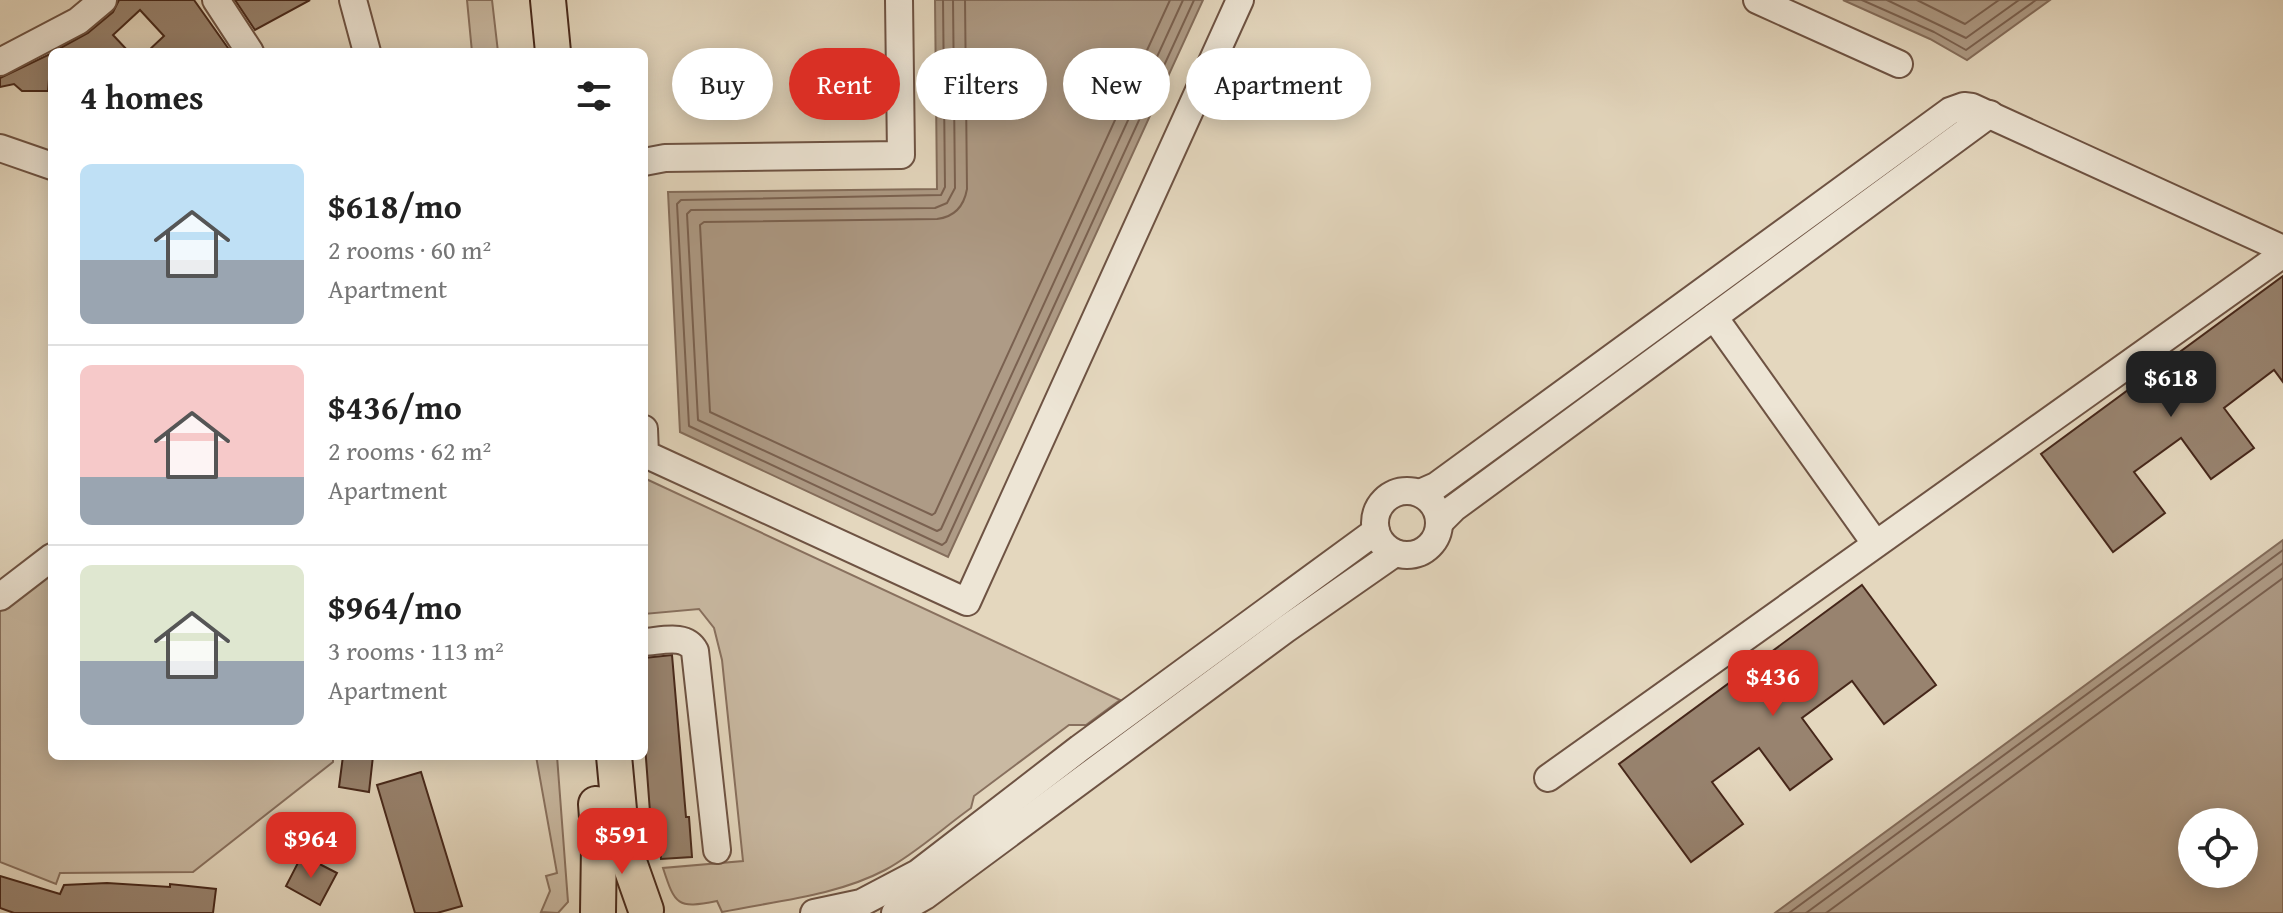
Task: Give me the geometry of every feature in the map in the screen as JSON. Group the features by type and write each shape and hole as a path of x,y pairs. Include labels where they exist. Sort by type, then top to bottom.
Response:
{"main road":[{"path":"526,0 532,48"},
{"path":"548,0 553,48"},
{"path":"592,760 599,846 598,913 627,905 649,912"},
{"path":"614,760 622,842 649,912"}],"street":[{"path":"0,62 78,21 103,0"},
{"path":"218,0 248,48"},
{"path":"353,0 366,48"},
{"path":"648,161 665,158 901,155 899,0"},
{"path":"648,455 967,602 1240,0"},
{"path":"1757,0 1899,64"},
{"path":"1420,493 1449,477 1950,111 1964,106 1990,114 2283,251 1548,778"},
{"path":"1440,522 1466,498 1990,114"},
{"path":"0,148 48,165"},
{"path":"1714,317 1875,543"},
{"path":"1402,491 1420,493 1434,505 1440,522 1439,531 1430,547 1413,555 1395,553 1381,542 1376,531 1376,515 1385,499 1402,491"},
{"path":"814,913 861,903 918,873 1080,748 1376,531"},
{"path":"895,913 925,896 1286,629 1395,553"},
{"path":"0,597 48,560"},
{"path":"648,642 685,640 695,651 717,850"}],"shaded area":[{"path":"467,0 492,0 498,48 472,48"},
{"path":"648,480 1120,700 1086,725 1069,725 974,796 971,808 885,870 846,886 805,897 722,912 717,901 686,904 680,901 671,890 663,868 743,861 722,660 714,628 699,609 648,614"},
{"path":"48,574 48,760 333,762 193,872 60,873 56,884 0,862 0,611"},
{"path":"537,760 557,760 568,902 558,913 541,912 550,891 546,876 557,873"}],"water":[{"path":"935,0 1203,0 1170,72 1170,48 1063,48 1063,120 1148,120 948,557 680,432 668,192 937,189 936,120 1047,120 1047,48 936,48"},
{"path":"1843,0 2050,0 1967,60 1930,39"},
{"path":"2283,540 2283,913 1775,913"}],"building":[{"path":"119,0 194,0 228,48 151,48 164,36 140,10 113,35 125,48 60,48 88,33 113,12"},
{"path":"235,0 310,0 255,30"},
{"path":"48,55 48,91 22,91 14,84 0,87 0,78"},
{"path":"2283,276 2283,382 2274,370 2224,408 2254,448 2211,479 2181,438 2134,472 2165,513 2113,552 2041,454"},
{"path":"1862,585 1936,685 1884,724 1852,681 1802,718 1832,759 1790,790 1759,748 1712,782 1743,824 1691,862 1619,764"},
{"path":"672,655 692,857 661,859 658,812 650,812 646,760 648,658"},
{"path":"342,760 373,760 369,792 339,787"},
{"path":"421,772 462,906 437,913 415,913 377,785"},
{"path":"302,855 337,873 320,905 286,886"},
{"path":"0,876 60,894 64,885 107,883 170,887 170,884 216,889 213,913 14,913 0,908"}]}
